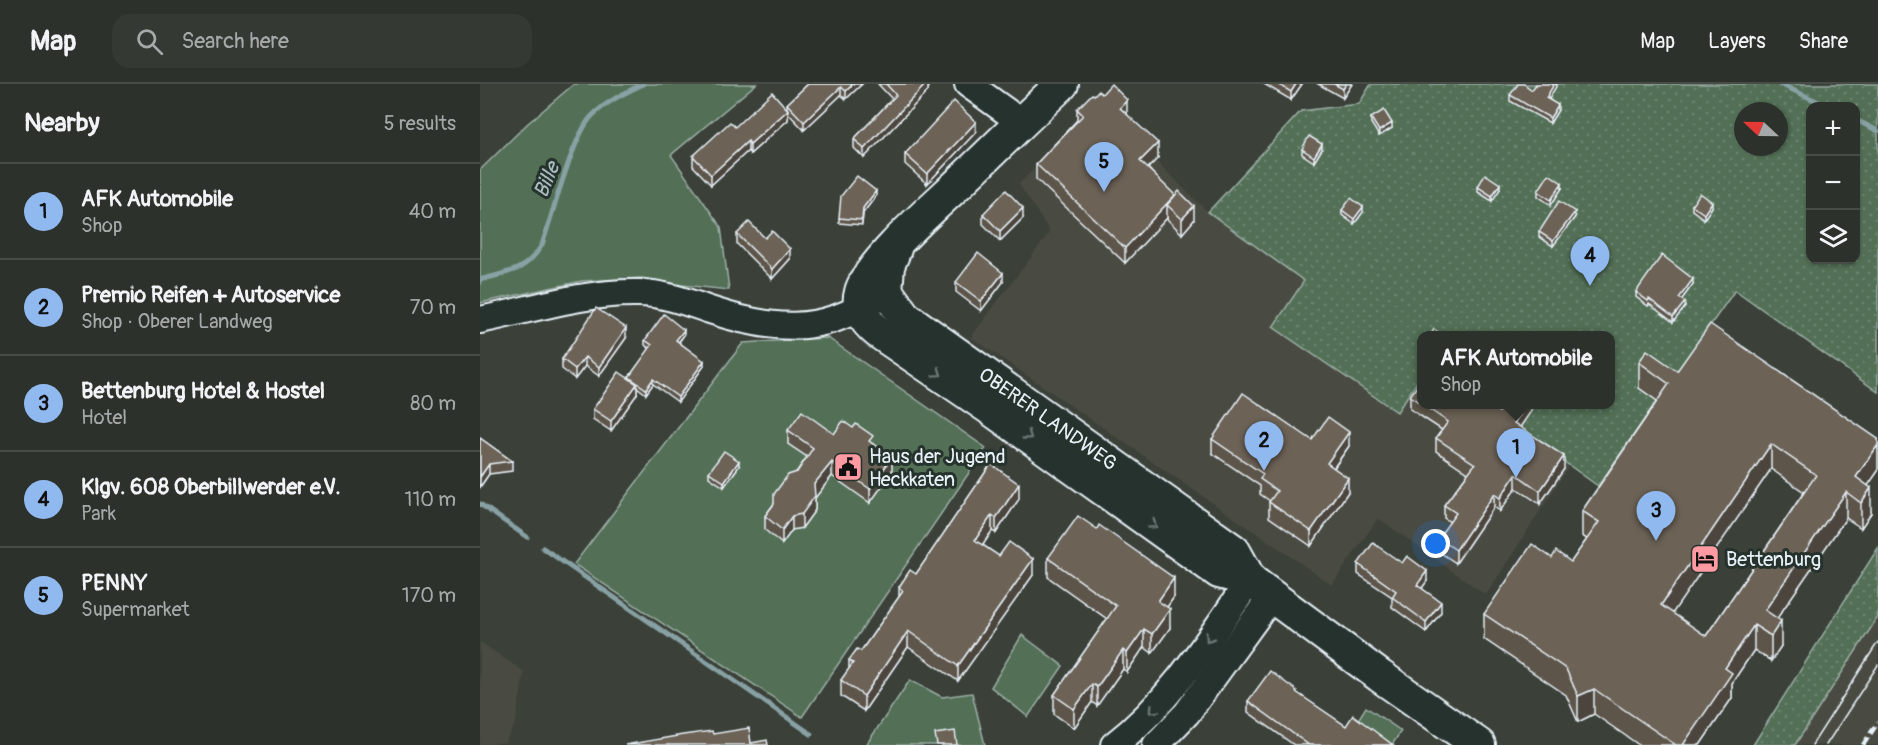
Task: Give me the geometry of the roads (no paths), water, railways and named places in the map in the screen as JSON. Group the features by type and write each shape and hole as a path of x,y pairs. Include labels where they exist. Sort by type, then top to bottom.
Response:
{"main road":[{"path":"860,309 861,291 872,271 900,240 1062,84"},
{"path":"886,291 888,266 900,240"},
{"name":"OBERER LANDWEG","path":"886,291 905,317 1002,402 1119,485 1234,551 1261,588 1380,676 1479,745"},
{"name":"OBERER LANDWEG","path":"860,309 867,324 878,332 1002,402"}],"street":[{"path":"968,84 1020,124"},
{"path":"480,320 580,297 606,293 641,293 671,297 737,319 788,327 821,323 860,309 886,291"},
{"path":"1114,745 1167,695 1261,588"},
{"path":"1156,745 1187,713 1261,588"}],"waterway":[{"name":"Bille","path":"480,280 516,270 535,254 542,245 570,158 585,126 592,116 604,106 643,84"},
{"path":"1780,84 1818,102"},
{"path":"1860,122 1878,131"},
{"path":"480,504 527,537"},
{"path":"543,548 811,734"}],"tram line":[{"path":"1812,745 1878,642"},
{"path":"1826,745 1878,665"}],"railway":[{"path":"1863,745 1878,722"}],"place":[{"name":"PENNY","path":"1104,192"},
{"name":"Klgv. 608 Oberbillwerder e.V.","path":"1590,286"},
{"name":"Haus der Jugend Heckkaten","path":"848,467"},
{"name":"Premio Reifen + Autoservice","path":"1264,471"},
{"name":"AFK Automobile","path":"1516,478"},
{"name":"Bettenburg Hotel & Hostel","path":"1656,541"},
{"name":"Bettenburg","path":"1705,559"}]}
